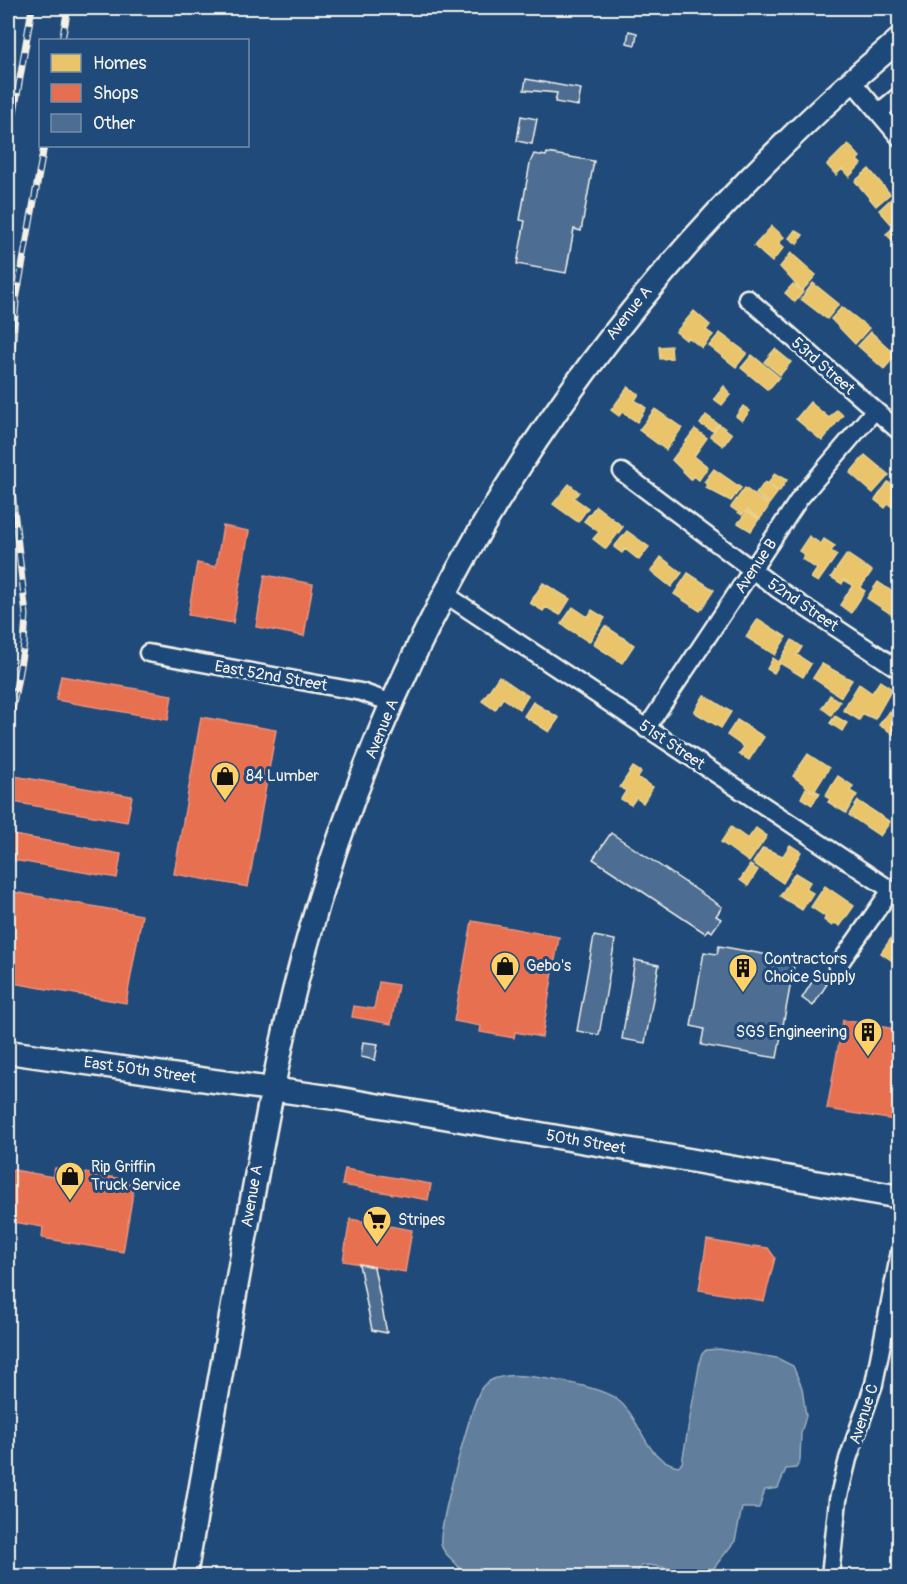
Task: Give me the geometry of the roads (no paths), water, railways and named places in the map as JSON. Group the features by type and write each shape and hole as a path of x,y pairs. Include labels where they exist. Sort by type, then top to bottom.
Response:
{"main road":[{"name":"Avenue A","path":"185,1576 272,1089 292,999 324,887 392,704 445,594 492,511 538,436 624,318 708,220 777,148 851,80 900,39"},
{"name":"East 50th Street","path":"8,1052 272,1089"},
{"name":"50th Street","path":"272,1089 900,1197"}],"street":[{"path":"851,80 900,138"},
{"path":"879,112 900,95"},
{"name":"53rd Street","path":"747,298 900,432"},
{"name":"Avenue B","path":"646,729 807,488 874,411"},
{"name":"52nd Street","path":"622,472 753,570 900,670"},
{"name":"51st Street","path":"445,594 895,893"},
{"name":"East 52nd Street","path":"148,653 361,692 392,704"},
{"path":"837,967 895,893"},
{"name":"Avenue C","path":"830,1576 838,1500 874,1384 900,1251"}],"water":[{"path":"719,1349 777,1358 793,1366 802,1388 806,1416 801,1433 800,1461 796,1468 786,1469 778,1488 765,1490 759,1508 742,1508 735,1541 713,1569 693,1572 648,1565 641,1566 635,1576 439,1576 460,1569 442,1548 442,1534 450,1490 472,1413 483,1386 498,1377 517,1376 536,1377 601,1391 624,1406 656,1455 678,1466 682,1463 701,1355 706,1350"}],"railway":[{"path":"8,148 32,8"},
{"path":"62,39 68,8"},
{"path":"14,311 44,147"},
{"path":"8,733 24,644 26,615 9,465 8,397 16,303"}],"place":[{"name":"84 Lumber","path":"225,802"},
{"name":"Gebo's","path":"505,992"},
{"name":"Contractors Choice Supply","path":"743,994"},
{"name":"SGS Engineering","path":"868,1058"},
{"name":"Rip Griffin Truck Service","path":"70,1202"},
{"name":"Stripes","path":"377,1246"}]}
